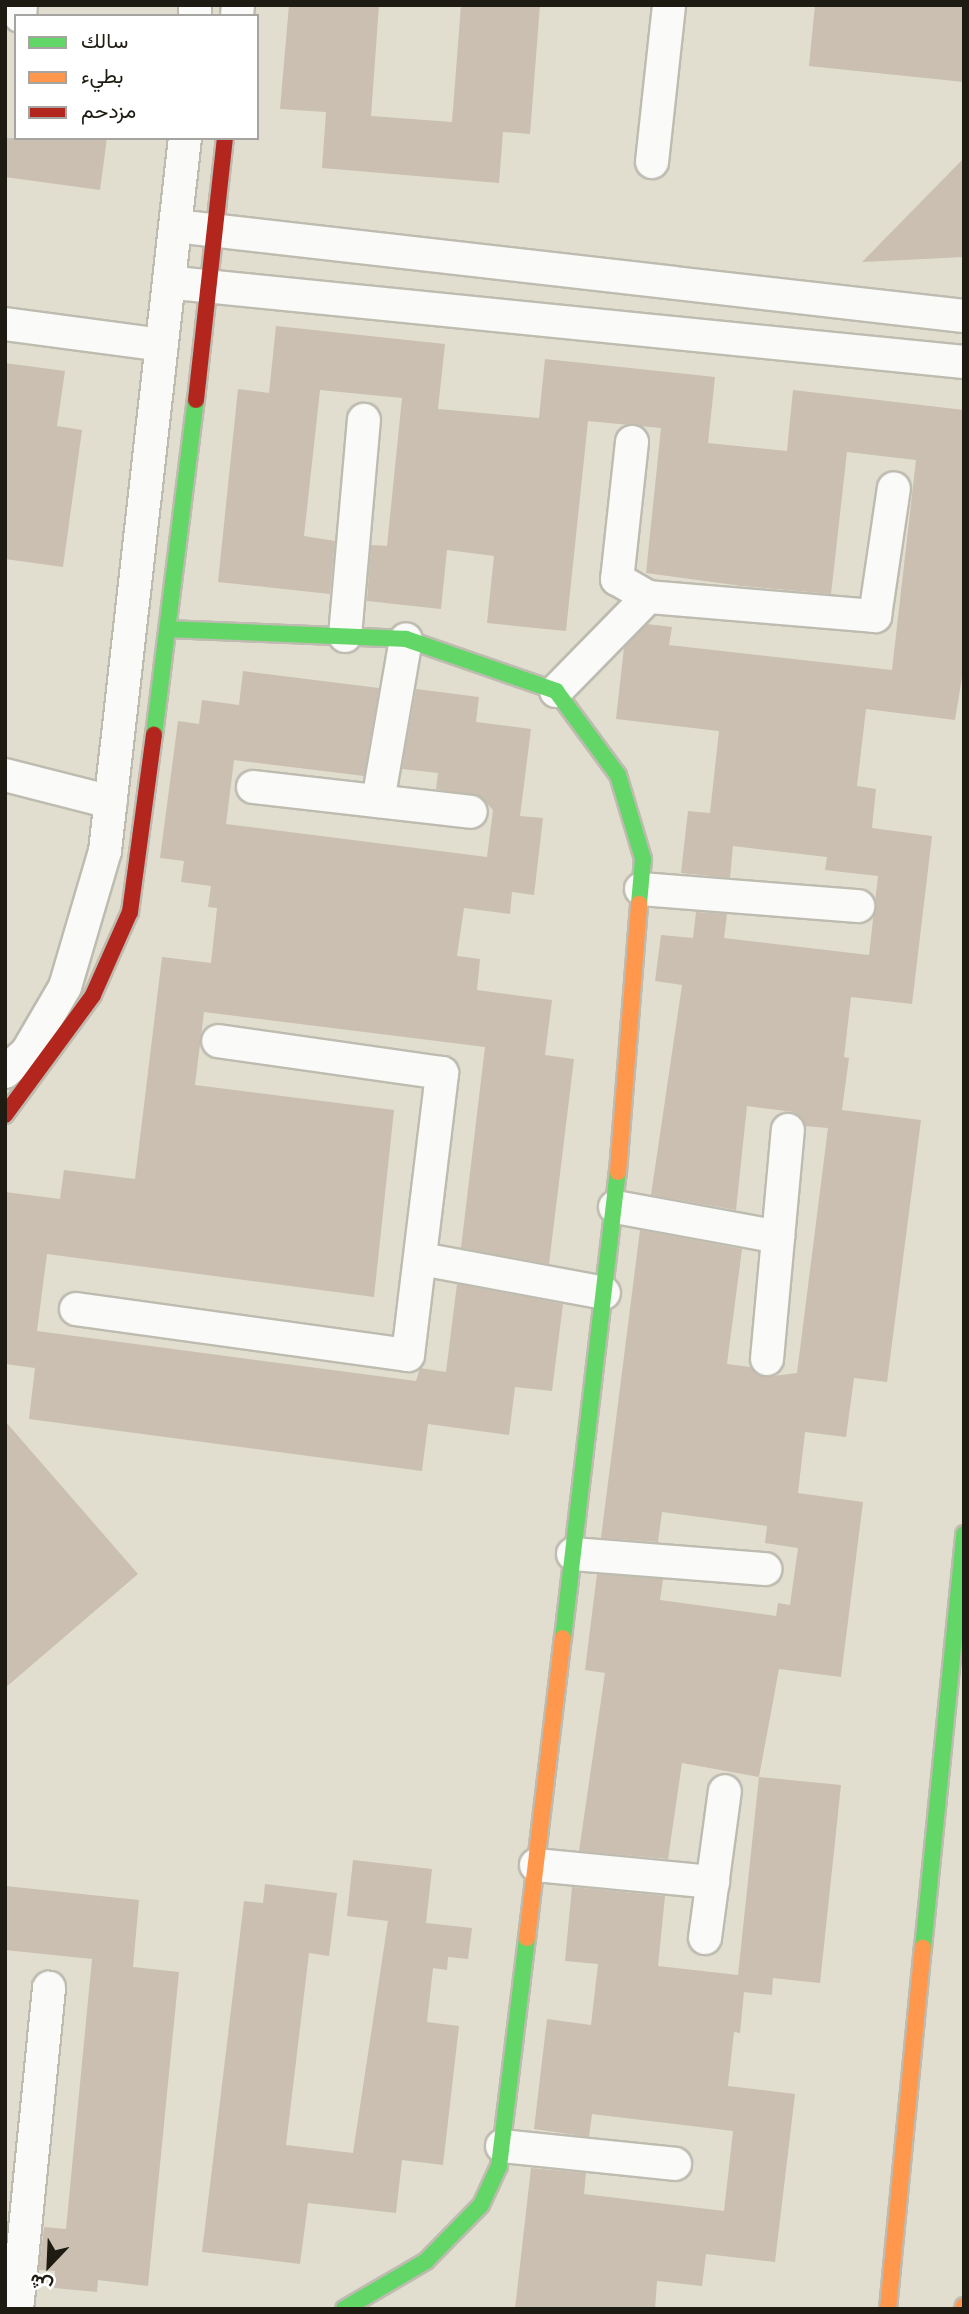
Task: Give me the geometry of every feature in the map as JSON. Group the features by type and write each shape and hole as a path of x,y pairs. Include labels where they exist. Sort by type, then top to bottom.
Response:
{"street":[{"path":"652,162 669,5"},
{"path":"5,1072 27,1052 65,987 105,851 186,140"},
{"path":"5,1115 93,995 130,912 169,629 225,140"},
{"path":"176,226 964,316"},
{"path":"170,282 964,362"},
{"path":"5,324 162,345"},
{"path":"345,636 364,420"},
{"path":"632,442 617,579 648,597 876,616 894,488"},
{"path":"556,691 648,597"},
{"path":"169,629 406,639 556,691 618,775 643,859 615,1207 502,2146 481,2205 426,2261 383,2299 344,2309"},
{"path":"378,802 406,639"},
{"path":"5,775 111,802"},
{"path":"253,787 471,812"},
{"path":"641,889 858,906"},
{"path":"76,1309 408,1355 442,1073 218,1041"},
{"path":"767,1359 788,1130"},
{"path":"615,1207 778,1237"},
{"path":"421,1259 604,1293"},
{"path":"888,2309 964,1534"},
{"path":"573,1553 765,1569"},
{"path":"705,1938 725,1791"},
{"path":"536,1865 713,1882"},
{"path":"17,2309 49,1988"},
{"path":"502,2146 675,2164"}],"building":[{"path":"289,5 379,5 371,116 452,122 461,5 540,5 530,134 503,132 499,183 322,168 326,112 280,109"},
{"path":"815,5 964,5 964,82 809,66"},
{"path":"5,138 107,140 100,190 5,177"},
{"path":"964,158 964,257 862,262"},
{"path":"276,326 445,344 438,409 539,418 545,359 715,377 708,443 787,451 793,390 964,410 964,665 955,720 866,709 857,786 876,789 872,828 932,836 912,1004 851,997 844,1057 849,1058 842,1110 921,1120 887,1382 854,1378 846,1437 805,1432 798,1493 863,1502 841,1677 779,1669 759,1777 682,1763 668,1859 579,1851 605,1673 585,1670 597,1574 663,1579 660,1600 776,1616 778,1603 790,1605 798,1548 765,1543 767,1526 662,1512 658,1542 601,1538 640,1230 742,1249 727,1364 750,1367 765,1377 797,1373 828,1128 805,1126 794,1112 747,1106 736,1210 651,1195 682,985 655,981 661,935 693,938 696,912 727,914 724,938 869,955 878,876 825,870 827,857 733,846 730,878 681,873 688,811 710,813 719,731 616,719 624,648 647,624 672,627 669,645 892,670 916,460 847,452 831,594 742,586 646,573 661,428 588,421 566,631 487,623 494,556 447,550 441,609 367,601 371,545 387,546 402,398 320,390 304,536 335,541 330,594 218,582 238,389 269,393"},
{"path":"5,363 65,371 57,426 82,430 63,567 5,559"},
{"path":"243,671 379,688 364,776 234,760 226,824 487,857 493,810 482,798 436,789 438,773 402,769 416,689 479,697 476,722 531,729 520,816 543,818 534,895 512,892 510,914 464,908 457,956 480,959 477,990 552,1000 545,1055 574,1059 549,1264 461,1248 485,1047 204,1012 195,1085 394,1110 374,1297 47,1254 37,1331 416,1381 420,1368 446,1372 457,1284 563,1304 552,1391 515,1387 509,1435 428,1424 422,1471 29,1419 35,1368 5,1364 5,1192 60,1199 64,1170 135,1179 162,957 211,963 217,908 208,907 211,886 181,882 184,861 160,858 178,721 199,724 202,700 239,705"},
{"path":"5,1421 138,1574 5,1688"},
{"path":"759,1777 841,1785 820,1983 773,1978 772,1995 744,1992 740,2033 734,2032 728,2086 795,2094 775,2262 706,2254 702,2286 657,2281 655,2309 515,2309 531,2168 586,2173 584,2194 724,2211 733,2131 592,2114 589,2137 534,2129 547,2019 591,2025 598,1964 565,1961 572,1887 665,1896 658,1966 738,1975"},
{"path":"353,1860 432,1869 426,1923 472,1928 468,1959 448,1957 447,1970 433,1968 427,2022 459,2026 443,2165 402,2160 396,2213 308,2203 300,2264 202,2252 244,1901 263,1903 265,1884 337,1893 329,1956 309,1953 286,2145 353,2153 388,1921 347,1916"},
{"path":"5,1886 139,1900 133,1967 179,1972 148,2286 98,2280 97,2292 54,2288 55,2271 39,2270 44,2227 66,2229 92,1959 5,1950"}],"traffic: fast":[{"path":"154,735 196,400"},
{"path":"169,629 406,639 556,691 618,775 643,859 639,904"},
{"path":"563,1638 618,1172"},
{"path":"923,1948 964,1534"},
{"path":"344,2309 426,2261 481,2205 499,2166 527,1938"}],"traffic: slow":[{"path":"618,1172 639,904"},
{"path":"527,1938 563,1638"},
{"path":"888,2309 923,1948"}],"traffic: jam":[{"path":"196,400 225,140"},
{"path":"5,1115 93,995 130,912 154,735"}]}
